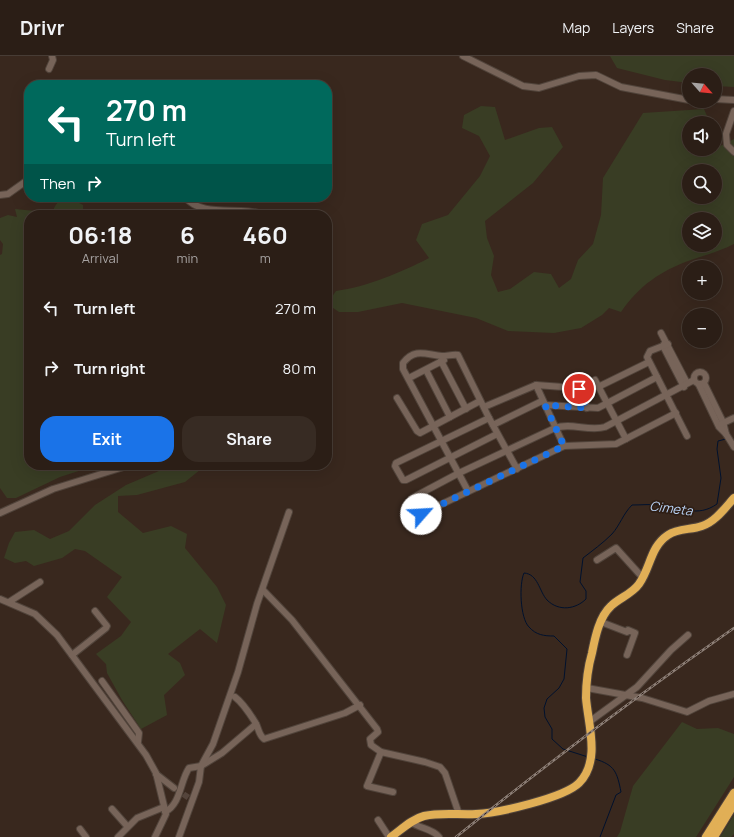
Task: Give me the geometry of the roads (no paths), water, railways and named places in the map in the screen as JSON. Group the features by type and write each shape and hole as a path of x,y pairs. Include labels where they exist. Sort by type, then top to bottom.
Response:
{"highway":[{"path":"393,836 411,822 424,816 435,814 498,811 567,791 580,783 586,774 592,748 587,688 592,653 601,622 611,606 632,591 643,578 653,552 663,539 678,530 706,524 734,498"},
{"path":"706,837 734,793"},
{"path":"714,837 734,804"}],"street":[{"path":"49,69 53,60 52,56"},
{"path":"463,56 523,86 539,88 579,76 596,76 621,87 682,99"},
{"path":"722,99 734,100"},
{"path":"734,111 726,134 727,145 734,152"},
{"path":"0,195 8,194 24,183"},
{"path":"191,202 210,209 232,210"},
{"path":"661,333 685,385"},
{"path":"665,344 648,353 647,357 664,396 687,436"},
{"path":"450,356 440,356 423,352 410,356 404,360 402,366 435,425 468,491"},
{"path":"409,378 450,356 455,354 458,355 480,401 517,469"},
{"path":"441,361 466,409"},
{"path":"598,387 650,363"},
{"path":"426,370 450,417"},
{"path":"493,425 543,403 598,408 657,378"},
{"path":"594,380 626,439"},
{"path":"412,498 459,473 555,428 566,426 599,429 616,422 685,385 698,382 733,445"},
{"path":"484,407 536,385 577,388 580,390 587,408"},
{"path":"536,385 564,446"},
{"path":"397,398 417,431 420,432 480,401"},
{"path":"421,514 564,446 610,446 675,414"},
{"path":"489,418 396,463 395,466 403,480 406,480 451,456 498,434"},
{"path":"721,424 734,418"},
{"path":"0,513 53,489 114,470"},
{"path":"179,837 191,799 199,782 201,766 214,744 238,672 257,604 289,512"},
{"path":"597,560 616,548 643,578"},
{"path":"9,602 40,582"},
{"path":"263,590 292,620 360,705 378,730 370,739 370,744 381,752 440,767 445,773 459,814"},
{"path":"0,600 9,602 41,619 57,635 138,742 156,773 165,809 166,816 155,837"},
{"path":"72,655 106,628 107,626 95,611"},
{"path":"601,622 627,632 628,630 635,633 627,655"},
{"path":"589,722 637,687 671,650 688,635"},
{"path":"102,681 139,733 138,742"},
{"path":"587,688 650,700 687,712 710,701 733,693"},
{"path":"235,697 241,702 256,724 258,732 264,739 345,713 360,705"},
{"path":"118,837 127,826 137,818 165,809 170,809 177,798 184,777 189,768 201,766 222,754 256,724"},
{"path":"381,752 367,786 392,792"},
{"path":"156,773 174,788"},
{"path":"112,809 127,826"},
{"path":"378,820 393,836"},
{"path":"411,822 418,827 434,832 439,837"},
{"path":"80,829 86,837"}],"waterway":[{"name":"Cimeta","path":"588,757 563,749 552,739 552,729 545,717 544,708 547,699 559,688 564,679 567,649 554,636 537,633 526,623 521,601 521,585 524,573 532,576 544,596 552,604 562,608 567,608 582,602 586,599 586,591 580,582 583,558 612,534 632,505 660,505 696,511 710,508 717,504 721,478 717,449 718,441 726,439"},
{"name":"Cimeta","path":"595,759 602,761 614,770 621,792 616,795 600,837"}],"tunnel":[{"path":"176,789 189,798"}],"railway":[{"path":"456,837 593,730 734,628"}]}
